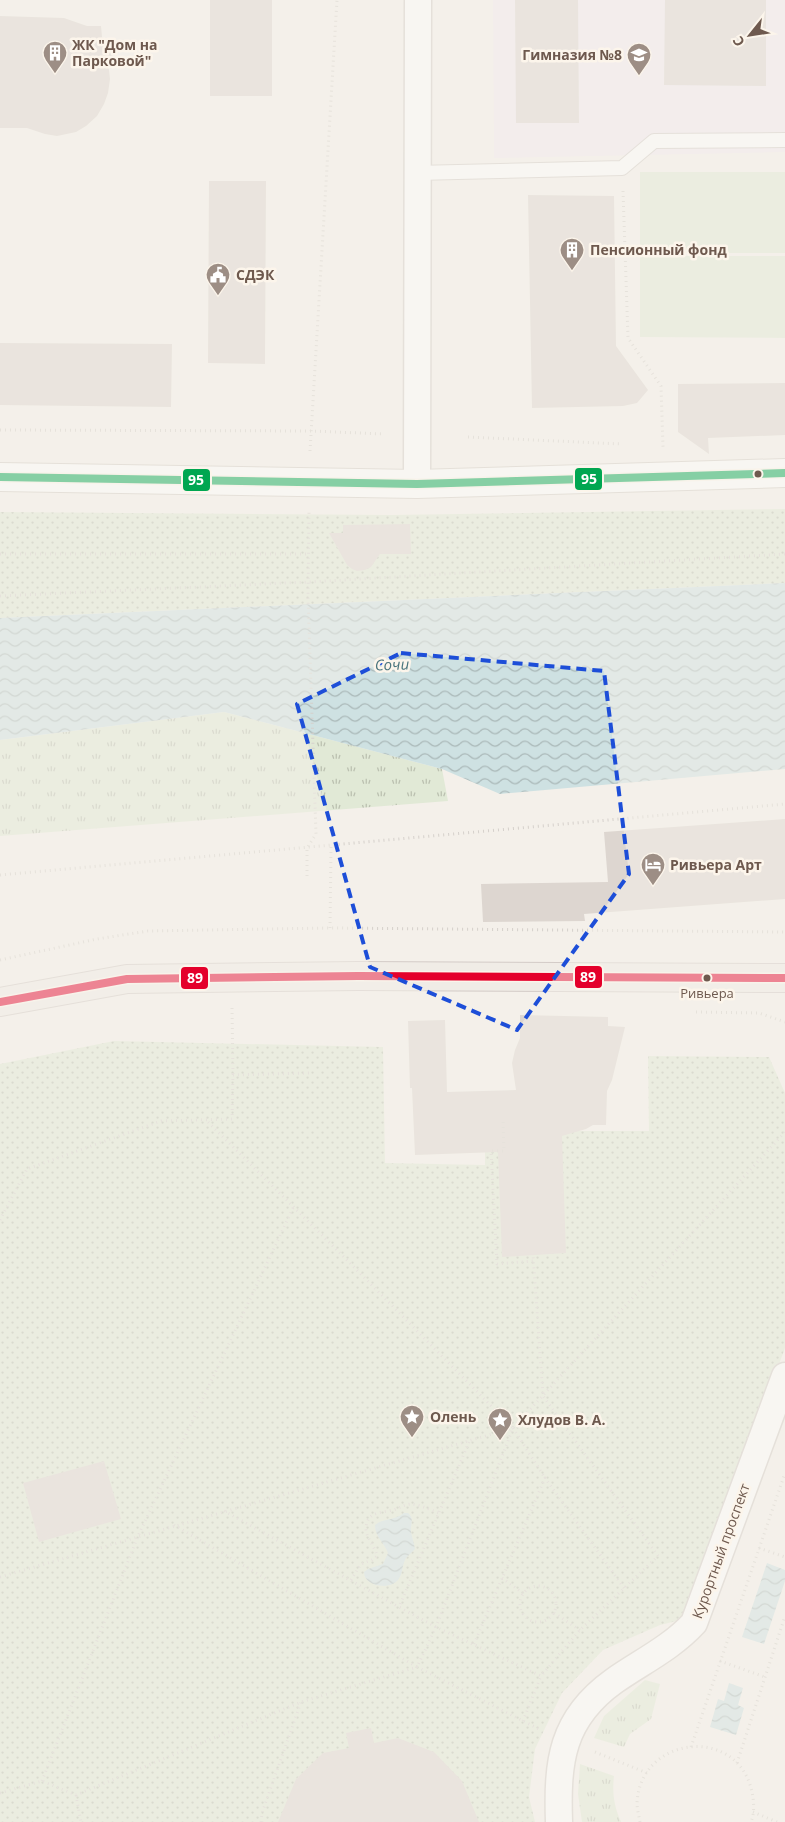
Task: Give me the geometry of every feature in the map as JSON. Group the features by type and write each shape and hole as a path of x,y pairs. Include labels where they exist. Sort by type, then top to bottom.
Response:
{"main road":[{"path":"0,477 417,484 663,475 785,473"},
{"path":"0,1002 126,979 358,976 785,978"}],"street":[{"path":"417,484 416,172 418,0"},
{"name":"Курортный проспект","path":"559,1822 558,1778 566,1740 576,1720 593,1699 613,1682 668,1647 684,1635 694,1624 785,1376"}],"lane":[{"path":"416,172 622,168 654,141 785,140"}],"path":[{"path":"311,431 337,0"},
{"path":"622,168 628,338 661,386 663,475"},
{"path":"0,430 311,431 384,434"},
{"path":"468,437 624,444"},
{"path":"307,876 307,848 316,834 308,597 310,503"},
{"path":"0,554 309,554"},
{"path":"0,596 309,582 785,554"},
{"path":"0,876 785,804"},
{"path":"330,928 331,846"},
{"path":"0,960 97,939 148,931 330,928 785,932"},
{"path":"0,1220 27,1169 161,1121 232,1119 232,1005"},
{"path":"694,1012 759,1013 785,1022"},
{"path":"233,1075 310,1074"},
{"path":"206,1120 294,1206 513,1428 545,1478 624,1588"},
{"path":"503,1122 504,1151 491,1151 497,1264 533,1261"},
{"path":"0,1793 42,1781 76,1795 301,1702 417,1666 436,1626 513,1428 785,1132"},
{"path":"42,1781 138,1536 294,1206"},
{"path":"523,1720 541,1676 580,1630 658,1556 543,1396 532,1255"},
{"path":"0,1577 513,1428"},
{"path":"399,1607 469,1441"},
{"path":"474,1644 545,1478"},
{"path":"691,1747 783,1478"},
{"path":"351,1580 361,1564 377,1556 376,1548 368,1538 366,1529 368,1521 374,1513 410,1504 439,1513"},
{"path":"224,1511 399,1607 541,1676"},
{"path":"174,1526 417,1666 543,1731 647,1772"},
{"path":"759,1548 785,1557"},
{"path":"502,1578 524,1594"},
{"path":"533,1587 547,1588 556,1599 554,1613 542,1622 530,1620 522,1611 520,1603 524,1594 533,1587"},
{"path":"554,1613 580,1630"},
{"path":"737,1763 785,1616"},
{"path":"720,1661 765,1677"},
{"path":"262,1822 262,1813 301,1702"},
{"path":"640,1822 637,1804 640,1785 647,1772 662,1756 680,1748 700,1746 720,1751 737,1763 749,1779 754,1798 751,1822"},
{"path":"76,1795 81,1822"},
{"path":"753,1812 777,1822"}],"highlighted area":[{"path":"401,653 604,671 629,874 517,1030 370,967 297,704"}],"shaded area":[{"name":"Гимназия №8","path":"493,0 785,0 785,152 494,158"}],"green space":[{"path":"640,172 785,172 785,253 640,253"},
{"path":"640,256 785,256 785,338 640,337"},
{"path":"785,509 785,583 0,618 0,512 391,515"},
{"path":"224,712 442,769 448,801 0,836 0,740"},
{"path":"114,1041 383,1047 385,1163 485,1165 485,1131 649,1131 648,1056 769,1057 785,1093 785,1348 685,1619 660,1625 603,1650 562,1693 535,1749 529,1797 535,1822 0,1822 0,1064"},
{"path":"645,1680 660,1684 651,1719 630,1734 624,1747 594,1738 604,1716"},
{"path":"580,1764 614,1776 614,1799 621,1822 582,1822 578,1794"}],"water":[{"name":"Сочи","path":"785,583 785,769 500,794 442,769 224,712 0,740 0,618"},
{"path":"408,1513 411,1517 411,1532 415,1549 406,1558 398,1580 384,1586 373,1584 365,1577 364,1572 383,1564 388,1553 376,1533 375,1525"},
{"path":"767,1563 785,1570 785,1581 764,1644 742,1637"},
{"path":"729,1683 743,1688 738,1705 744,1708 736,1735 710,1727 718,1699 724,1701"}],"building":[{"path":"210,0 272,0 272,96 210,96"},
{"path":"515,0 578,0 579,123 516,123"},
{"path":"665,0 766,0 766,86 664,85"},
{"name":"ЖК \"Дом на Парковой\"","path":"0,16 64,18 87,26 101,26 102,37 115,58 108,62 110,79 104,104 97,116 86,126 76,132 57,136 27,128 0,128"},
{"path":"209,181 266,181 265,364 208,363"},
{"name":"Пенсионный фонд","path":"528,195 614,196 616,346 648,390 637,403 623,406 532,408"},
{"path":"0,343 172,344 171,407 0,405"},
{"path":"785,383 785,435 708,438 709,454 678,432 678,384"},
{"path":"410,524 411,554 380,554 371,567 357,571 347,565 329,533 343,533 343,525"},
{"path":"785,819 785,899 584,914 585,921 483,922 481,884 608,882 604,832"},
{"path":"520,1015 608,1017 608,1026 625,1027 612,1080 607,1091 606,1125 593,1125 562,1136 566,1253 502,1257 498,1152 415,1155 408,1021 445,1020 447,1092 516,1090 512,1063 520,1038"},
{"path":"104,1461 121,1519 39,1542 23,1483"},
{"path":"371,1728 374,1743 398,1738 434,1752 462,1781 479,1822 278,1822 296,1779 323,1753 349,1748 346,1733"}],"transit line":[{"name":"95","path":"0,477 417,484 785,473"},
{"name":"89","path":"0,1002 127,979 358,976 785,978"}],"place":[{"name":"ЖК \"Дом на Парковой\"","path":"55,74"},
{"name":"Гимназия №8","path":"639,76"},
{"name":"Пенсионный фонд","path":"572,271"},
{"name":"СДЭК","path":"218,296"},
{"name":"Ривьера Арт","path":"653,886"},
{"name":"Ривьера","path":"707,978"},
{"name":"Олень","path":"412,1438"},
{"name":"Хлудов В. А.","path":"500,1441"}]}
